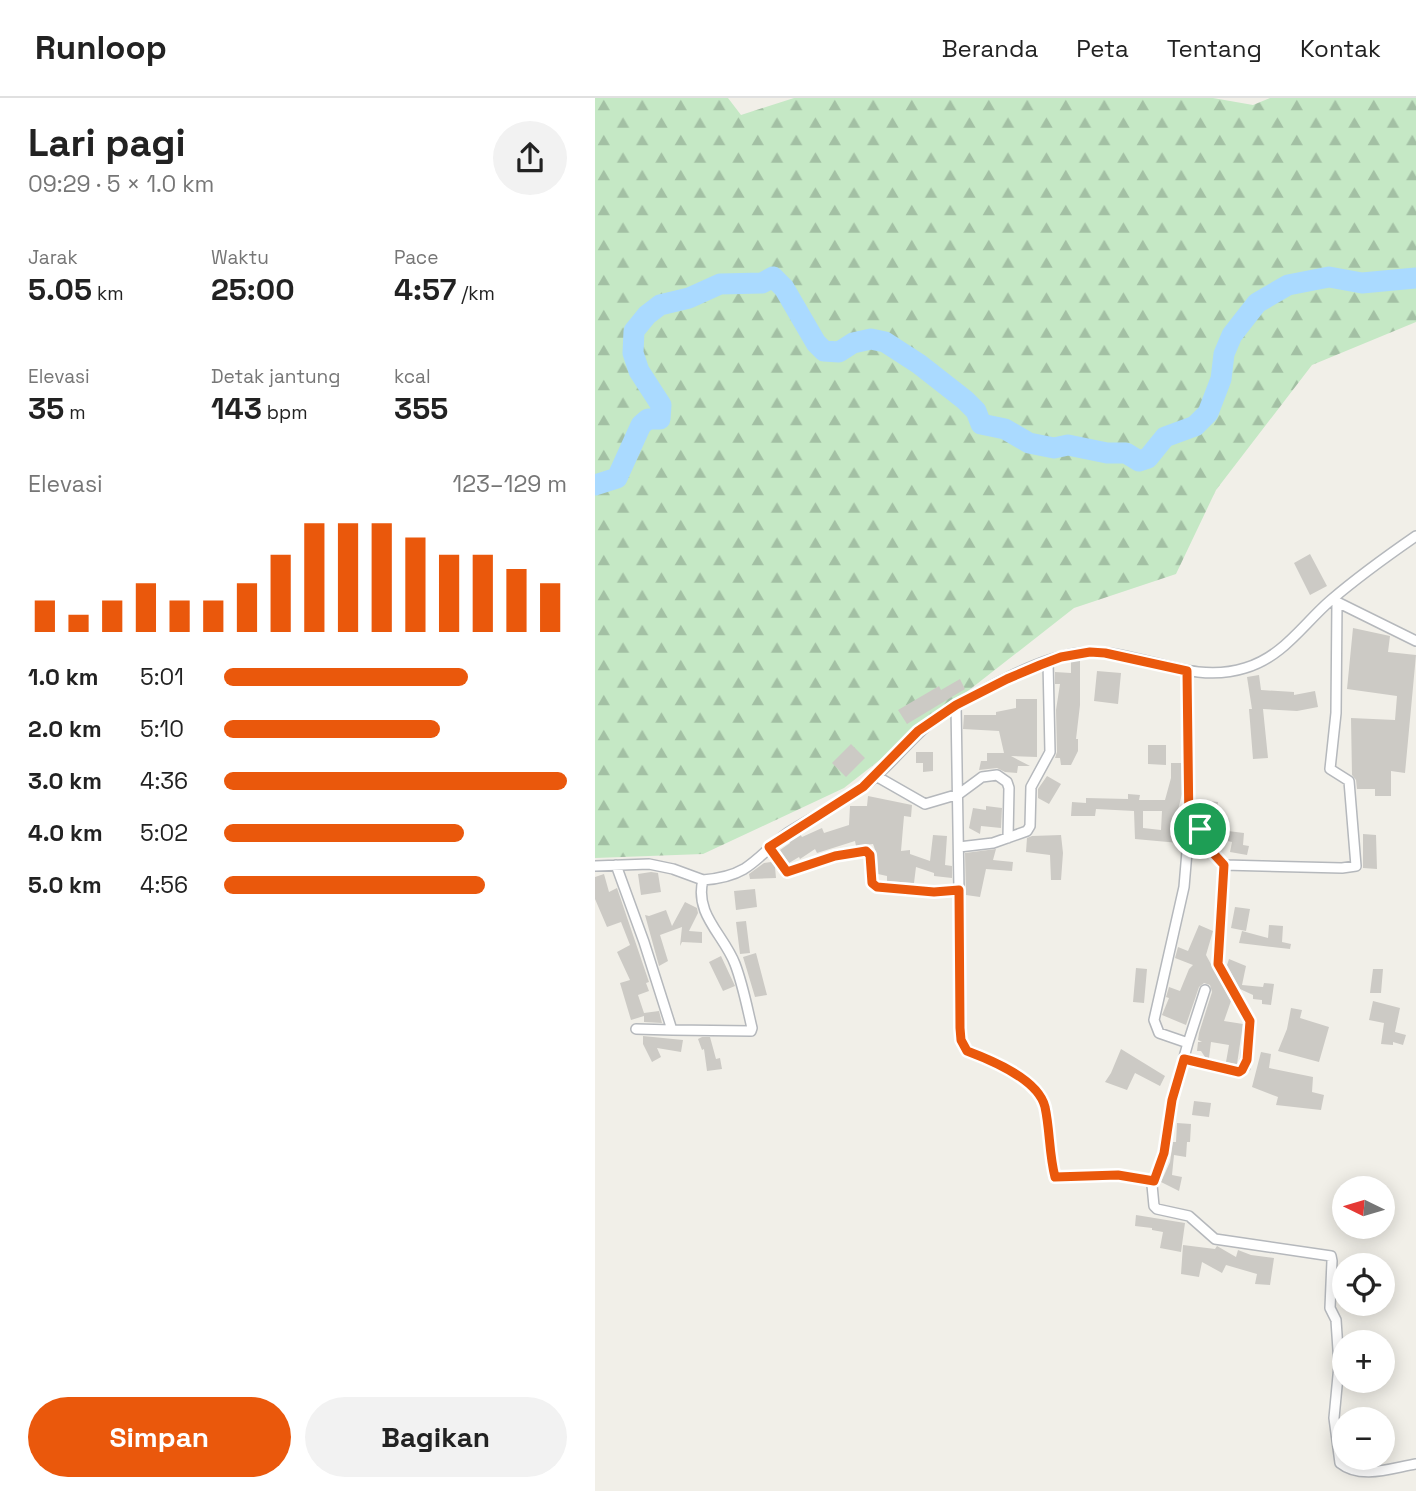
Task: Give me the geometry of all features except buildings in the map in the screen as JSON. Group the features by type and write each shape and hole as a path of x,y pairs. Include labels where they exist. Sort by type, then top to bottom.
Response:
{"street":[{"path":"595,866 649,864 703,880 743,869 769,847 876,776 918,731 956,705 1007,679 1077,653 1105,653 1187,671 1221,673 1264,661 1282,649 1389,554 1416,536"},
{"path":"1334,601 1416,641"},
{"path":"1224,865 1342,868 1356,866 1349,781 1330,768 1336,713 1334,601"},
{"path":"958,847 993,843 1027,831 1030,826 1033,781 1050,752 1048,662"},
{"path":"1187,671 1189,828 1184,887 1154,1020 1159,1033 1188,1043"},
{"path":"956,705 961,1040 967,1051 1025,1080 1036,1091 1045,1107 1055,1177 1118,1175 1154,1181"},
{"path":"876,776 925,804 959,794 989,775 997,775 1003,778 1009,788 1008,838"},
{"path":"1184,1059 1239,1072 1245,1067 1247,1060 1250,1021 1218,964 1224,865 1213,853 1210,833 1189,828"},
{"path":"769,847 787,872 835,856 866,851 870,855 872,883 877,887 934,892 959,890"},
{"path":"616,865 672,1030"},
{"path":"636,1029 751,1031 734,961 712,926 701,902 703,880"},
{"path":"1205,990 1172,1100 1164,1153 1151,1189 1155,1208 1189,1216 1211,1237 1331,1256 1330,1308 1336,1320 1339,1365 1334,1418 1340,1462 1357,1471 1416,1464"}],"green space":[{"path":"595,98 728,98 741,115 794,98 1213,98 1253,105 1270,98 1416,98 1416,322 1312,365 1216,490 1176,574 1074,608 844,788 703,854 595,858"}],"waterway":[{"path":"595,485 617,478 641,425 648,419 660,419 661,405 639,371 633,353 634,331 647,315 660,305 689,298 720,284 762,283 773,277 784,288 816,343 824,351 839,352 853,343 871,339 885,342 919,364 965,400 976,411 981,424 1005,429 1029,443 1054,448 1068,445 1107,453 1126,453 1139,461 1148,458 1165,437 1195,426 1208,413 1221,379 1224,354 1232,335 1257,303 1288,285 1329,277 1362,283 1416,278"}],"route":[{"path":"1090,652 1187,671 1189,828 1200,829 1212,836 1213,853 1224,865 1218,964 1247,1014 1251,1028 1245,1067 1239,1072 1184,1059 1172,1100 1164,1153 1154,1181 1118,1175 1055,1177 1042,1098 1025,1080 967,1051 961,1040 960,1028 959,890 934,892 877,887 872,883 870,855 866,851 835,856 787,872 769,847 863,787 918,731 956,705 1040,665 1061,657 1090,652"}]}
